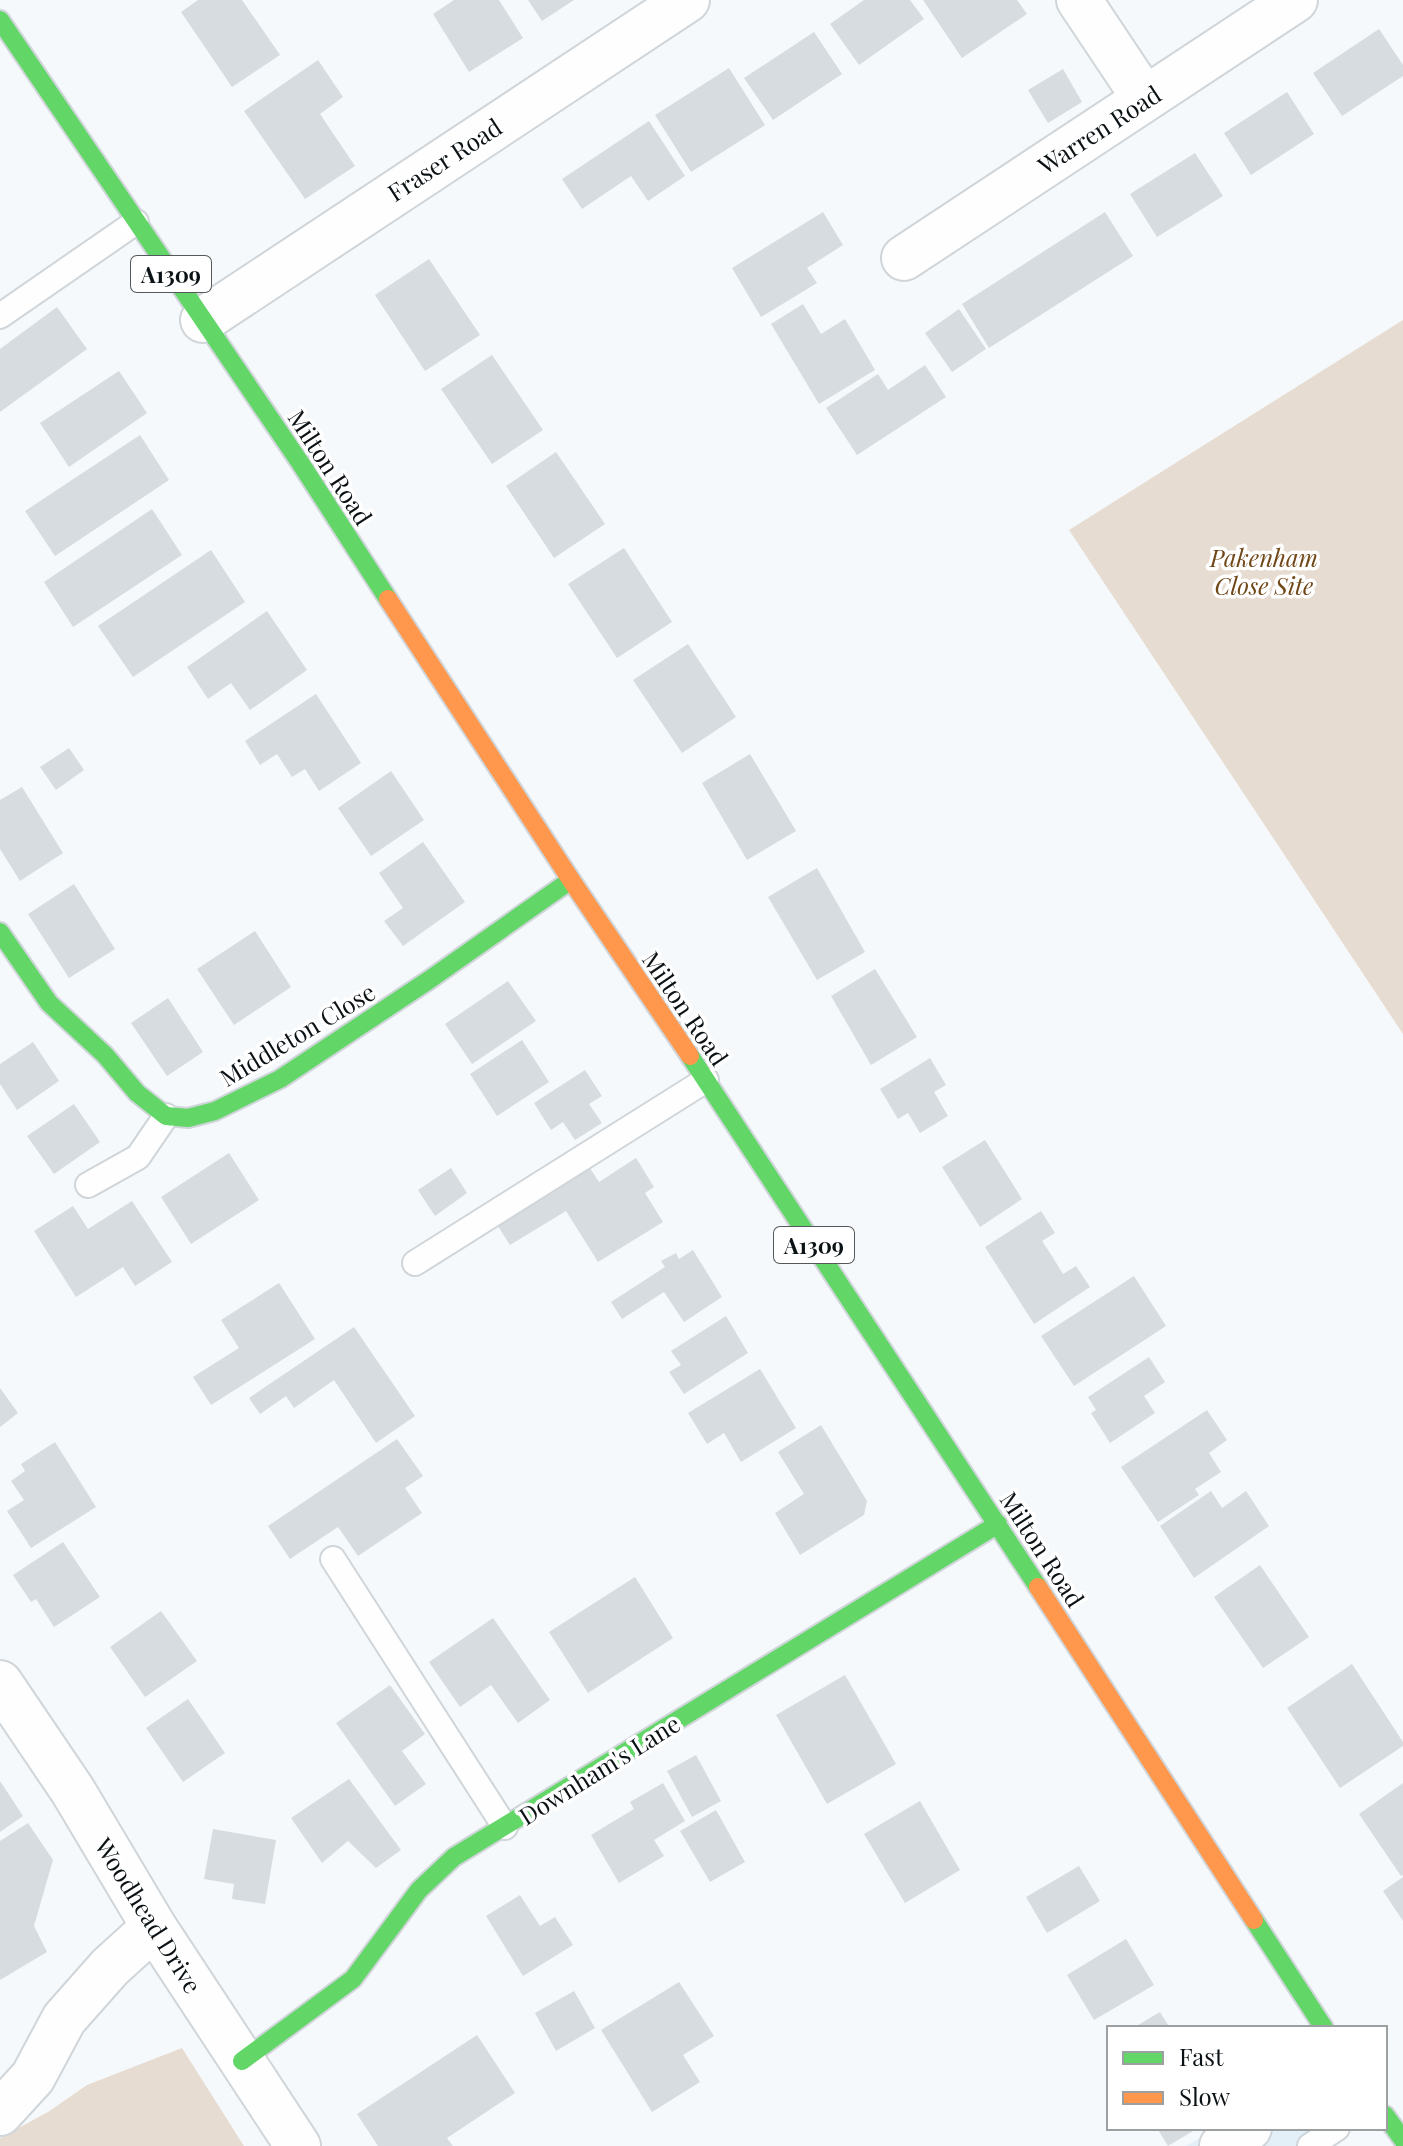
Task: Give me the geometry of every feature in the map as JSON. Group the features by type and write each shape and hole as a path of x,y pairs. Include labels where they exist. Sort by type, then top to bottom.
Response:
{"main road":[{"name":"Milton Road","path":"0,20 301,464 571,880 998,1524 1323,2026"},
{"name":"Middleton Close","path":"166,1116 188,1118 215,1111 280,1079 571,880"},
{"path":"0,932 49,1003 105,1055 137,1093 166,1116"},
{"name":"Downham's Lane","path":"242,2061 353,1979 419,1890 454,1857 998,1524"},
{"path":"1387,2118 1403,2140"}],"street":[{"path":"1079,0 1145,99"},
{"name":"Warren Road","path":"904,258 1295,0"},
{"name":"Fraser Road","path":"203,320 670,5"},
{"name":"Woodhead Drive","path":"0,1683 73,1791 154,1927 298,2146"},
{"path":"0,2113 33,2077 64,2019 110,1967 154,1927"},
{"path":"1222,2146 1246,2130"}],"lane":[{"path":"0,316 136,222"},
{"path":"415,1263 706,1080"},
{"path":"88,1185 138,1157 166,1116"},
{"path":"333,1559 505,1827"},
{"path":"1310,2146 1334,2130"}],"shaded area":[{"path":"1214,2130 1326,2130 1336,2146 1186,2146"}],"green space":[{"name":"Pakenham Close Site","path":"1403,320 1403,1034 1069,530"},
{"path":"182,2048 244,2146 0,2146 0,2138 48,2112 87,2085"}],"building":[{"path":"198,0 242,0 280,55 232,87 181,12"},
{"path":"454,0 499,0 523,38 469,72 433,14"},
{"path":"528,0 574,0 542,21"},
{"path":"864,0 910,0 924,19 859,65 830,24"},
{"path":"923,0 1017,0 1027,14 962,58"},
{"path":"1379,29 1403,65 1403,76 1342,116 1313,73"},
{"path":"814,32 842,74 773,120 744,78"},
{"path":"318,60 343,97 320,114 355,166 305,199 244,111"},
{"path":"729,68 765,125 691,172 655,115"},
{"path":"1063,69 1082,102 1048,123 1028,90"},
{"path":"1287,92 1314,134 1251,175 1224,133"},
{"path":"649,121 685,176 648,201 631,176 582,209 562,179"},
{"path":"1195,153 1223,196 1157,237 1130,194"},
{"path":"823,212 843,245 807,268 817,283 761,317 732,268"},
{"path":"1105,212 1133,256 989,348 962,304"},
{"path":"429,259 480,335 425,371 375,295"},
{"path":"803,304 821,334 845,319 875,370 819,404 771,324"},
{"path":"57,307 87,349 0,412 0,349"},
{"path":"959,309 986,349 952,372 925,333"},
{"path":"492,355 543,430 492,464 441,389"},
{"path":"925,365 946,397 857,455 826,408 878,374 888,390"},
{"path":"119,371 147,413 69,467 40,423"},
{"path":"140,435 169,480 55,556 25,511"},
{"path":"556,452 605,524 554,558 506,486"},
{"path":"152,509 182,555 73,627 44,582"},
{"path":"624,548 672,622 617,658 568,584"},
{"path":"211,550 245,602 133,677 98,626"},
{"path":"267,611 307,670 250,710 231,683 208,699 187,667"},
{"path":"688,644 736,717 682,753 633,680"},
{"path":"316,694 361,763 319,791 305,769 292,777 277,754 260,765 245,741"},
{"path":"69,748 84,770 56,790 40,767"},
{"path":"750,754 796,831 747,860 702,783"},
{"path":"391,771 424,820 371,856 338,808"},
{"path":"22,787 63,853 20,881 0,849 0,800"},
{"path":"423,842 465,902 403,946 384,921 403,908 379,873"},
{"path":"817,868 865,952 817,980 768,897"},
{"path":"74,884 115,949 69,978 28,914"},
{"path":"255,931 291,987 234,1025 197,969"},
{"path":"875,969 917,1037 871,1065 831,996"},
{"path":"508,981 536,1021 472,1064 445,1024"},
{"path":"168,998 203,1052 167,1076 131,1023"},
{"path":"522,1040 549,1082 497,1116 470,1074"},
{"path":"33,1042 59,1081 17,1110 0,1084 0,1064"},
{"path":"930,1058 946,1085 934,1092 948,1116 920,1133 908,1113 898,1119 880,1089"},
{"path":"585,1070 602,1096 589,1104 602,1123 575,1140 563,1122 551,1130 534,1103"},
{"path":"74,1104 100,1142 54,1174 27,1136"},
{"path":"985,1140 1022,1199 980,1227 942,1167"},
{"path":"229,1153 259,1200 191,1244 161,1197"},
{"path":"636,1158 654,1187 645,1193 663,1222 598,1262 566,1211 510,1245 494,1220 586,1162 599,1182"},
{"path":"451,1168 467,1193 435,1216 418,1190"},
{"path":"132,1201 172,1262 135,1286 123,1267 76,1297 34,1231 73,1206 88,1229"},
{"path":"1041,1211 1055,1233 1042,1241 1063,1274 1076,1266 1090,1287 1034,1324 985,1247"},
{"path":"693,1250 722,1297 684,1322 664,1292 622,1319 611,1302 665,1267 661,1261 676,1253 679,1259"},
{"path":"1134,1276 1166,1326 1074,1386 1041,1336"},
{"path":"279,1283 315,1339 211,1405 193,1377 239,1348 221,1320"},
{"path":"726,1316 748,1353 684,1394 669,1372 681,1365 671,1351"},
{"path":"354,1327 415,1416 376,1443 334,1380 294,1408 286,1396 260,1414 249,1398"},
{"path":"1149,1357 1165,1382 1144,1396 1155,1413 1110,1443 1091,1413 1096,1410 1088,1397"},
{"path":"760,1369 796,1428 741,1462 724,1433 707,1444 688,1413"},
{"path":"0,1388 18,1413 0,1427"},
{"path":"1207,1410 1227,1440 1209,1453 1221,1472 1195,1489 1199,1495 1158,1522 1121,1467"},
{"path":"821,1425 867,1501 864,1515 800,1555 775,1513 804,1494 778,1452"},
{"path":"397,1439 423,1476 405,1488 422,1513 358,1556 338,1527 290,1559 268,1526"},
{"path":"55,1442 96,1507 31,1548 7,1511 24,1500 11,1481 25,1471 21,1464"},
{"path":"1211,1491 1222,1508 1246,1491 1269,1526 1194,1578 1160,1526"},
{"path":"63,1542 100,1597 54,1627 36,1599 31,1602 13,1575"},
{"path":"1260,1565 1309,1637 1263,1668 1214,1597"},
{"path":"635,1577 673,1638 588,1693 549,1632"},
{"path":"161,1611 197,1661 145,1697 110,1647"},
{"path":"493,1618 550,1700 518,1723 491,1685 460,1707 429,1662"},
{"path":"1352,1664 1403,1746 1340,1788 1287,1708"},
{"path":"845,1675 896,1764 827,1804 776,1715"},
{"path":"390,1685 425,1734 402,1751 426,1784 395,1806 336,1723"},
{"path":"188,1699 225,1753 183,1782 146,1728"},
{"path":"696,1755 721,1801 692,1817 667,1771"},
{"path":"349,1779 401,1850 376,1868 348,1841 322,1863 291,1818"},
{"path":"0,1781 23,1816 0,1832"},
{"path":"663,1783 685,1821 654,1840 664,1856 619,1883 591,1835 634,1809 630,1802"},
{"path":"1403,1783 1403,1875 1401,1876 1359,1814"},
{"path":"920,1801 960,1870 905,1903 864,1834"},
{"path":"716,1810 745,1862 710,1882 680,1831"},
{"path":"28,1823 53,1860 34,1926 47,1952 0,1980 0,1841"},
{"path":"213,1829 276,1840 265,1904 232,1899 234,1884 204,1879"},
{"path":"1079,1866 1100,1901 1047,1933 1026,1897"},
{"path":"1403,1877 1403,1921 1383,1891"},
{"path":"520,1895 540,1926 555,1917 573,1945 523,1976 486,1916"},
{"path":"1126,1939 1154,1985 1094,2020 1067,1975"},
{"path":"679,1982 714,2036 683,2055 700,2082 652,2112 601,2030"},
{"path":"574,1991 595,2028 556,2051 535,2013"},
{"path":"1160,2012 1169,2026 1136,2026"},
{"path":"477,2035 515,2093 447,2138 453,2146 378,2146 357,2114"},
{"path":"1158,2130 1195,2130 1168,2146"}],"traffic: fast":[{"path":"0,20 301,464 388,599"},
{"path":"0,932 49,1003 105,1055 137,1093 166,1116 188,1118 215,1111 280,1079 571,880"},
{"path":"690,1056 1038,1587"},
{"path":"242,2061 353,1979 419,1890 454,1857 998,1524"},
{"path":"1254,1920 1323,2026"},
{"path":"1387,2118 1403,2140"}],"traffic: slow":[{"path":"388,599 690,1056"},
{"path":"1038,1587 1254,1920"}]}
